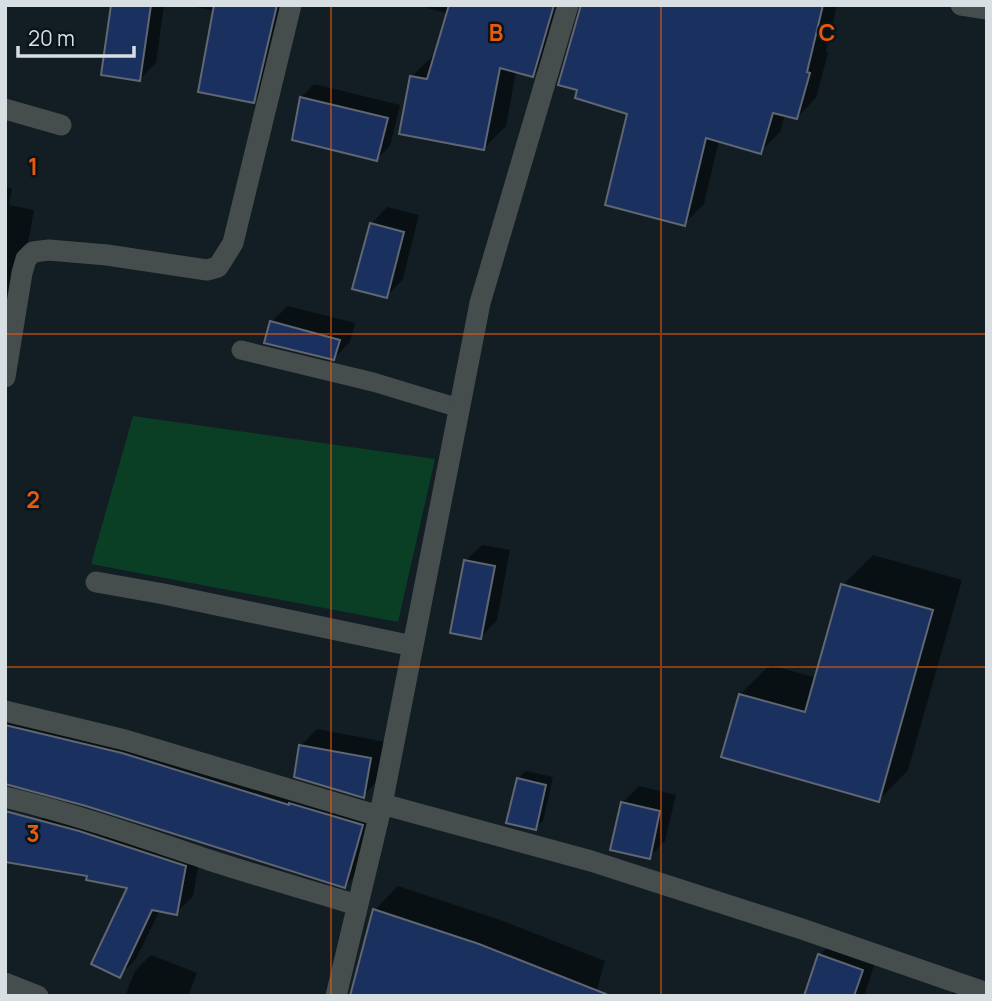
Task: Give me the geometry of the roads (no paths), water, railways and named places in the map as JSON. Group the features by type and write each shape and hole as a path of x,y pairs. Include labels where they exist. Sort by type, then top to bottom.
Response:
{"street":[{"path":"5,377 13,271 33,252 49,250 107,254 207,270 218,267 233,243 291,5"},
{"path":"336,996 381,810 480,303 568,5"},
{"path":"961,5 987,9"},
{"path":"5,109 61,125"},
{"path":"96,582 413,646"},
{"path":"5,711 125,740 381,810 592,861 987,993"},
{"path":"5,797 98,822 209,860 357,905"},
{"path":"5,983 38,996"}],"lane":[{"path":"241,350 373,382 459,408"}]}
